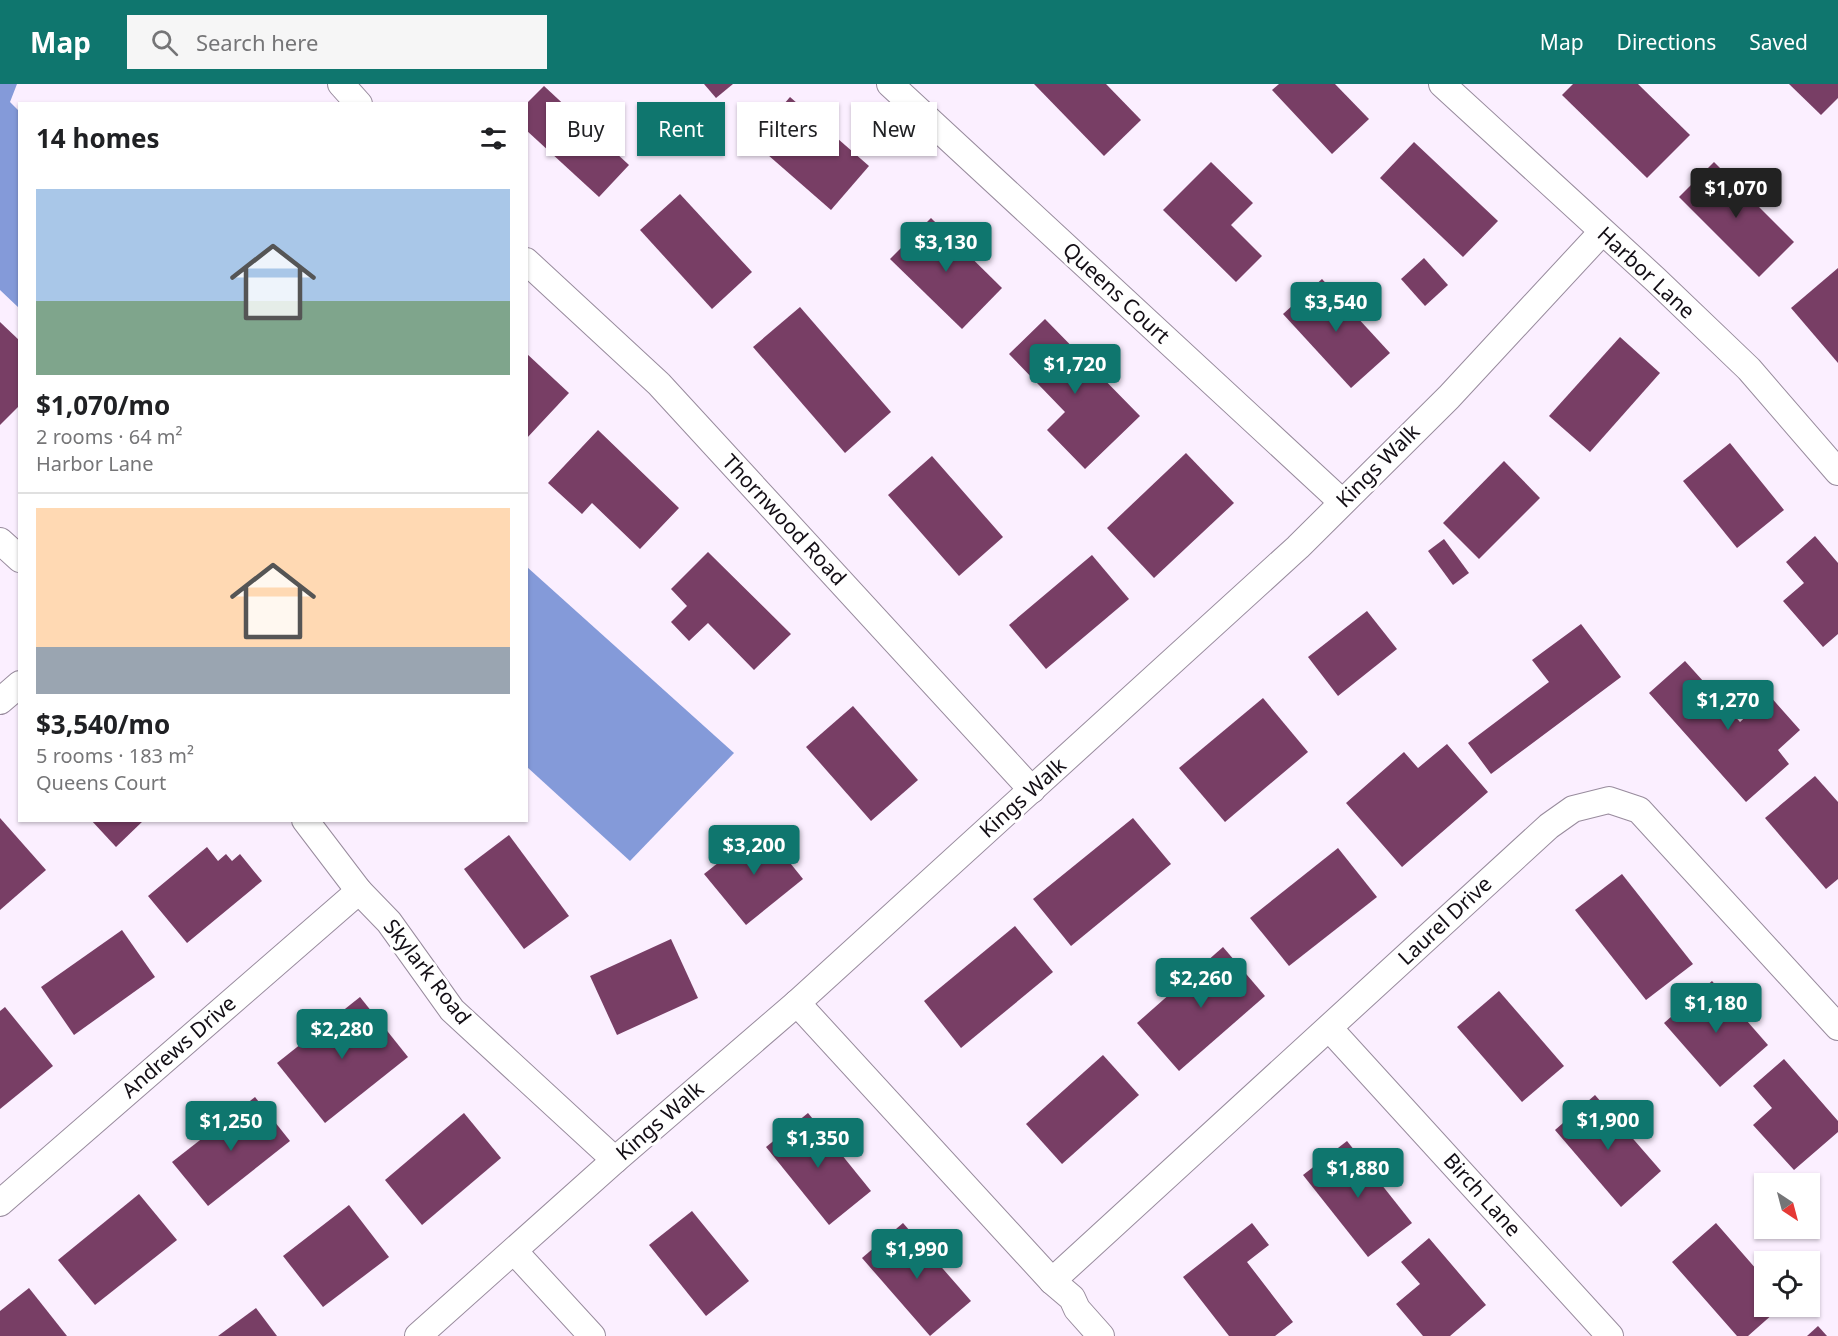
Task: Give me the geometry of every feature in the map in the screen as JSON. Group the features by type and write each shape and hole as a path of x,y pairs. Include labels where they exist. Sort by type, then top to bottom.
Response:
{"street":[{"path":"341,84 357,102"},
{"name":"Queens Court","path":"890,84 1342,502"},
{"name":"Harbor Lane","path":"1442,84 1656,280 1749,369 1838,472"},
{"name":"Kings Walk","path":"418,1336 615,1160 797,1003 1298,547 1449,397 1602,232"},
{"name":"Thornwood Road","path":"528,263 659,384 1032,790"},
{"path":"0,541 18,557"},
{"path":"0,701 18,686"},
{"name":"Laurel Drive","path":"1052,1281 1550,825 1573,809 1609,800 1639,810 1838,1027"},
{"name":"Skylark Road","path":"307,822 359,891 389,922 452,1010 615,1160"},
{"name":"Andrews Drive","path":"0,1203 359,891"},
{"path":"797,1003 1052,1281 1072,1298 1077,1309 1101,1336"},
{"name":"Birch Lane","path":"1329,1028 1610,1336"},
{"path":"514,1251 592,1336"}],"water":[{"path":"0,84 17,84 10,102 18,110 18,307 0,290"},
{"path":"528,568 734,753 630,861 528,768"}],"building":[{"path":"704,84 733,84 716,98"},
{"path":"1034,84 1106,84 1141,120 1104,156"},
{"path":"1279,84 1335,84 1369,119 1332,154 1272,90"},
{"path":"1573,84 1638,84 1690,135 1647,178 1562,95"},
{"path":"1789,84 1838,84 1838,98 1821,115"},
{"path":"544,86 561,102 546,102 546,148 528,132 528,102"},
{"path":"790,97 796,102 786,102"},
{"path":"839,140 851,150 851,156 858,156 869,166 831,210 769,156 839,156"},
{"path":"1414,142 1498,221 1463,257 1380,178"},
{"path":"554,156 619,156 629,165 599,197"},
{"path":"1211,162 1253,203 1231,225 1262,256 1236,282 1163,210"},
{"path":"1714,162 1794,242 1759,277 1679,197"},
{"path":"680,194 752,272 712,309 640,230"},
{"path":"931,218 1002,288 962,329 890,259"},
{"path":"1424,258 1448,285 1425,306 1401,279"},
{"path":"1838,268 1838,363 1791,308"},
{"path":"1322,279 1390,353 1351,388 1283,314"},
{"path":"800,307 891,412 845,453 753,347"},
{"path":"1045,319 1140,416 1085,469 1047,430 1065,412 1009,354"},
{"path":"0,322 18,339 18,407 0,425"},
{"path":"1620,337 1660,373 1590,452 1549,416"},
{"path":"528,355 569,393 528,437"},
{"path":"598,430 679,508 640,549 592,503 582,514 548,483"},
{"path":"1730,443 1784,510 1737,548 1683,481"},
{"path":"1186,453 1234,503 1154,578 1107,528"},
{"path":"932,456 1003,537 959,576 888,495"},
{"path":"1504,461 1540,498 1479,559 1443,523"},
{"path":"1815,536 1838,563 1838,634 1823,647 1783,601 1804,583 1786,562"},
{"path":"1444,539 1469,573 1453,585 1428,551"},
{"path":"708,552 791,634 754,670 708,623 689,641 671,622 687,606 671,589"},
{"path":"1092,555 1129,599 1046,669 1009,625"},
{"path":"1367,611 1397,649 1338,696 1308,657"},
{"path":"1581,624 1621,677 1491,774 1468,743 1549,682 1532,660"},
{"path":"1685,661 1740,722 1769,695 1800,730 1778,750 1789,764 1746,802 1649,693"},
{"path":"1263,698 1308,752 1225,822 1179,768"},
{"path":"853,706 918,780 871,821 806,747"},
{"path":"1447,744 1488,792 1402,867 1346,803 1404,752 1418,768"},
{"path":"1815,776 1838,802 1838,879 1826,889 1765,818"},
{"path":"0,818 46,870 0,910"},
{"path":"1133,818 1171,864 1071,946 1033,899"},
{"path":"93,822 142,822 116,847"},
{"path":"762,828 803,879 746,925 704,874"},
{"path":"509,835 569,916 524,949 464,869"},
{"path":"207,847 218,861 226,854 232,861 240,854 262,881 187,943 148,896"},
{"path":"1338,848 1377,897 1289,966 1250,918"},
{"path":"1622,874 1693,964 1646,1000 1575,910"},
{"path":"1015,926 1053,972 961,1048 924,1001"},
{"path":"122,930 155,977 74,1035 41,987"},
{"path":"671,939 698,998 617,1035 590,976"},
{"path":"1223,947 1265,996 1179,1071 1137,1023"},
{"path":"1712,981 1768,1045 1720,1087 1664,1023"},
{"path":"1499,991 1564,1066 1522,1102 1457,1027"},
{"path":"360,997 408,1057 325,1123 277,1063"},
{"path":"5,1007 53,1066 0,1109 0,1011"},
{"path":"1103,1055 1139,1095 1062,1164 1026,1124"},
{"path":"1784,1059 1838,1121 1838,1132 1794,1170 1753,1125 1772,1108 1753,1086"},
{"path":"1595,1095 1661,1171 1621,1207 1555,1130"},
{"path":"255,1097 290,1141 208,1206 172,1162"},
{"path":"464,1113 501,1158 422,1225 385,1180"},
{"path":"808,1113 871,1191 829,1225 766,1147"},
{"path":"1347,1141 1412,1223 1368,1257 1303,1175"},
{"path":"139,1194 177,1240 95,1305 58,1260"},
{"path":"349,1205 389,1257 323,1307 283,1256"},
{"path":"692,1211 749,1281 706,1316 649,1245"},
{"path":"903,1223 971,1301 930,1336 862,1258"},
{"path":"1252,1223 1269,1245 1247,1262 1293,1322 1275,1336 1229,1336 1183,1277"},
{"path":"1716,1223 1754,1267 1754,1317 1770,1317 1748,1336 1737,1336 1672,1262"},
{"path":"1429,1238 1486,1305 1450,1336 1423,1336 1396,1304 1420,1284 1401,1262"},
{"path":"29,1288 67,1336 0,1336 0,1311"},
{"path":"256,1308 277,1336 218,1336"},
{"path":"1818,1326 1827,1336 1807,1336"}]}
